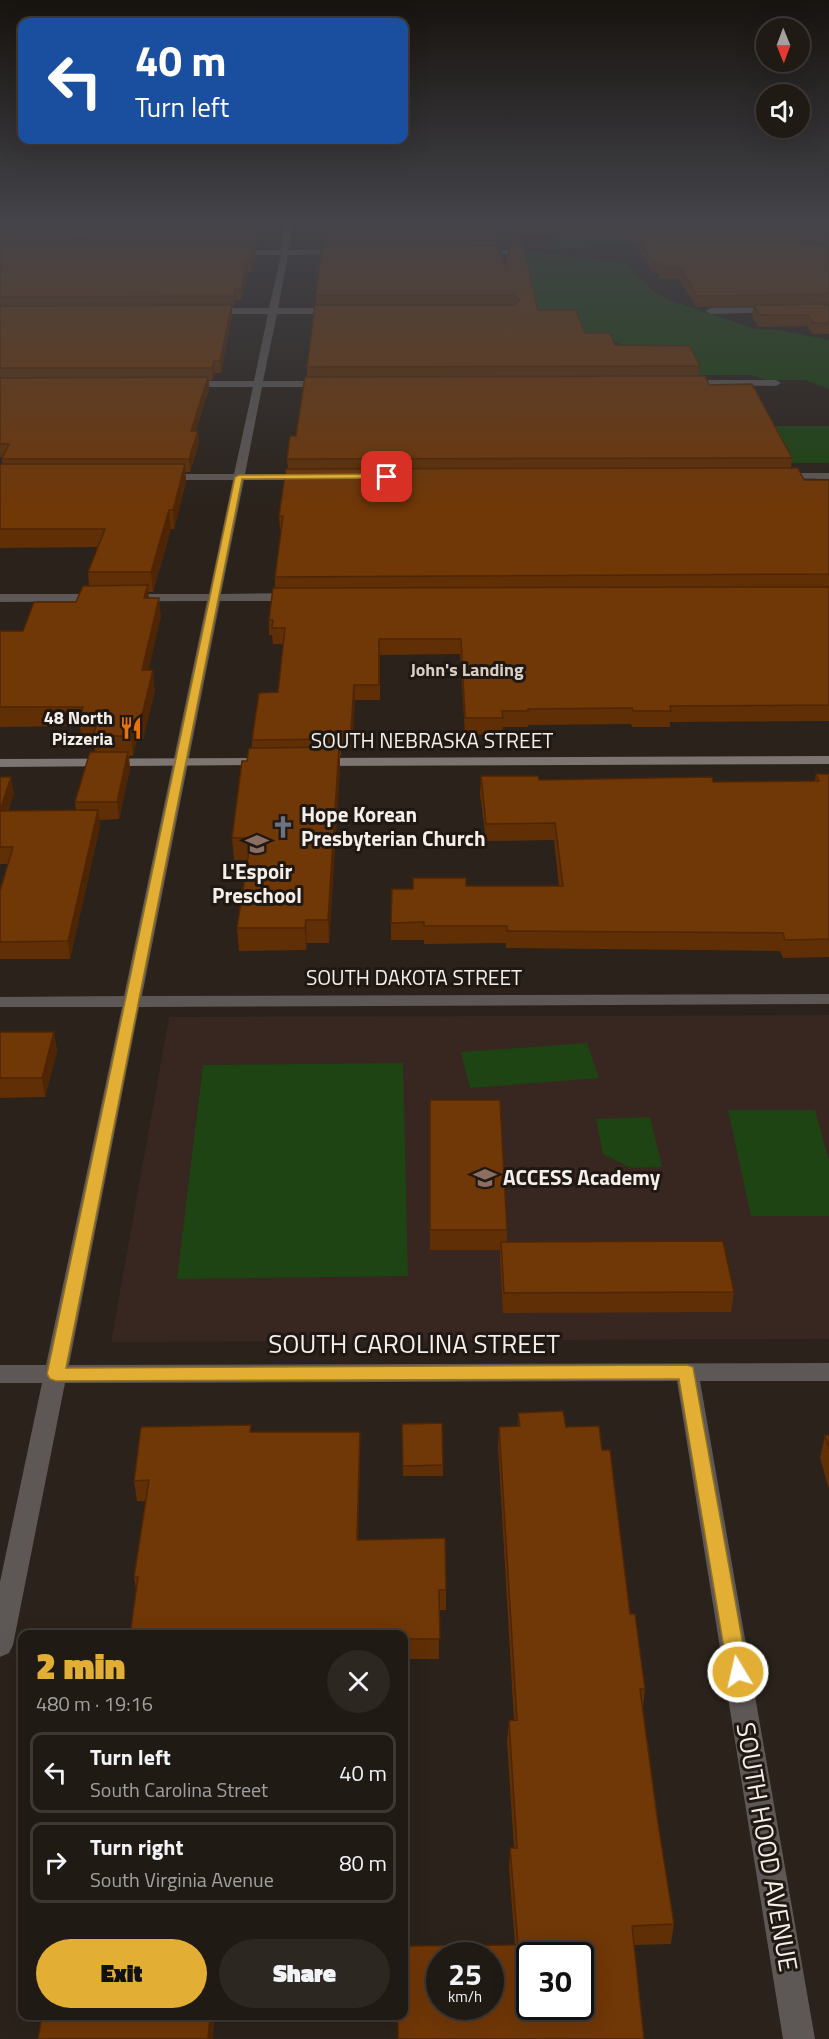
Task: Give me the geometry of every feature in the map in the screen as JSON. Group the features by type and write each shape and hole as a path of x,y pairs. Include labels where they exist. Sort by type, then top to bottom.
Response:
{"street":[{"path":"0,1645 212,597 272,317"},
{"path":"670,383 776,383"},
{"path":"180,384 340,384"},
{"path":"770,476 829,476"},
{"path":"153,477 319,477"},
{"path":"0,598 313,597"},
{"name":"SOUTH NEBRASKA STREET","path":"299,762 829,760"},
{"path":"0,763 276,762"},
{"name":"SOUTH DAKOTA STREET","path":"0,1002 829,999"},
{"name":"SOUTH HOOD AVENUE","path":"687,1372 799,2039"},
{"name":"SOUTH CAROLINA STREET","path":"0,1374 829,1372"}],"shaded area":[{"name":"ACCESS Academy","path":"829,1015 829,1339 111,1342 169,1017"}],"green space":[{"path":"536,317 720,317 756,329 780,330 829,340 829,389 805,380 768,380 750,375 698,375 623,356 619,344 607,337 577,335"},
{"path":"770,426 829,426 829,463 789,463"},
{"path":"587,1043 599,1078 470,1088 461,1052"},
{"path":"403,1063 408,1276 177,1279 203,1065"},
{"path":"728,1110 815,1110 829,1161 829,1216 751,1216"},
{"path":"650,1117 662,1167 631,1168 603,1154 596,1119"}],"building":[{"path":"0,317 229,317 220,361 214,361 212,368 0,368"},
{"path":"313,317 579,317 585,333 610,333 615,345 690,346 700,366 307,367"},
{"path":"809,317 829,317 829,323 813,323"},
{"path":"705,376 709,385 752,384 792,458 287,459 290,436 296,436 305,377"},
{"path":"208,377 191,431 198,431 189,459 2,459 9,444 0,444 0,378"},
{"path":"0,464 185,464 173,510 169,510 151,572 88,572 105,529 0,529"},
{"path":"798,468 804,480 829,480 829,574 275,577 283,516 279,516 286,469"},
{"path":"148,585 144,598 159,598 142,670 153,670 141,719 135,719 131,736 93,736 98,720 79,720 83,707 0,707 0,631 23,631 34,602 76,602 83,586"},
{"path":"829,587 829,705 670,706 671,711 633,711 632,708 528,709 528,711 502,711 503,718 465,718 461,639 379,639 379,685 354,685 351,731 341,731 340,739 252,740 259,693 278,692 285,628 272,628 273,620 269,620 273,588"},
{"path":"339,747 328,920 306,920 305,928 237,928 251,838 232,838 242,761 247,761 249,748"},
{"path":"90,752 128,752 117,802 75,802"},
{"path":"816,774 829,774 829,939 785,940 783,933 507,931 507,926 424,926 424,922 391,923 392,889 413,889 413,878 466,878 466,886 563,886 555,823 486,824 481,776 538,776 539,780 712,777 713,782 819,781"},
{"path":"0,777 11,777 0,810"},
{"path":"98,810 68,941 0,942 0,891 13,847 0,847 0,811"},
{"path":"0,1032 54,1032 42,1078 0,1078"},
{"path":"430,1100 500,1100 507,1230 430,1230"},
{"path":"723,1241 734,1292 504,1293 501,1242"},
{"path":"563,1411 566,1427 599,1426 602,1450 610,1450 630,1614 635,1614 645,1689 640,1689 674,1924 632,1926 644,2039 398,2039 398,2020 408,2020 408,1946 426,1946 426,2020 504,2020 504,1945 516,1945 516,2020 594,2020 594,1942 518,1942 510,1848 517,1848 509,1721 517,1720 499,1427 520,1426 518,1413"},
{"path":"442,1423 443,1465 403,1466 402,1424"},
{"path":"251,1425 250,1432 360,1432 357,1540 445,1538 446,1590 439,1590 440,1639 408,1639 408,1630 131,1630 138,1577 134,1577 149,1480 134,1481 141,1427"},
{"path":"825,1435 829,1435 829,1449"},
{"path":"41,2020 210,2020 208,2039 38,2039"}],"place":[{"name":"48 North Pizzeria","path":"131,728"},
{"name":"Hope Korean Presbyterian Church","path":"283,827"},
{"name":"L'Espoir Preschool","path":"257,844"},
{"name":"ACCESS Academy","path":"485,1178"}],"district":[{"name":"John's Landing","path":"467,670"}],"route":[{"path":"387,477 239,477 212,597 56,1374 687,1372 738,1672"}]}
